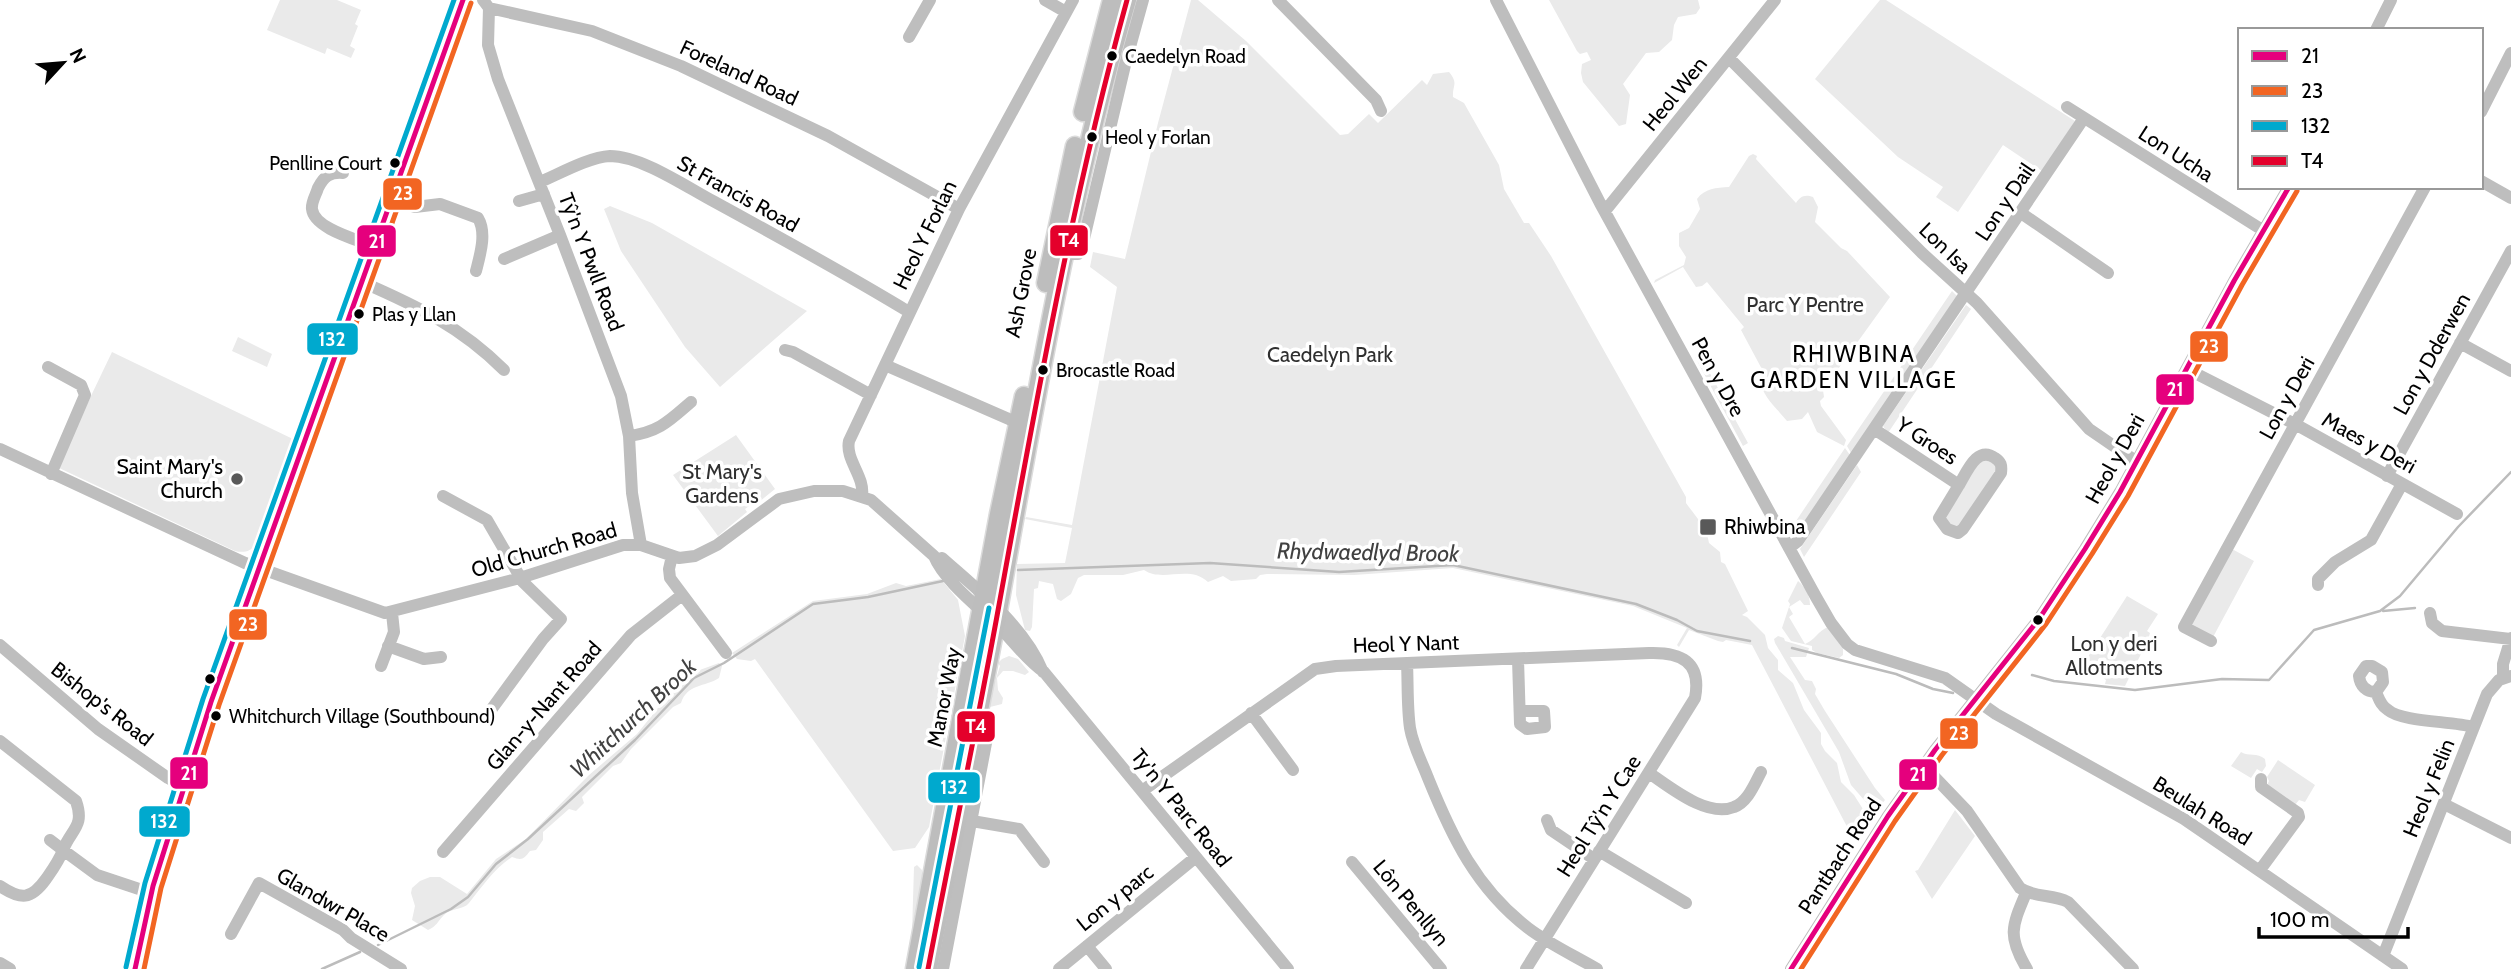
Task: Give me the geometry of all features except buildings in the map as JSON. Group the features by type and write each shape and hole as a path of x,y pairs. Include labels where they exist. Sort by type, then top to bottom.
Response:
{"highway":[{"name":"Ash Grove","path":"990,611 1018,423 1064,193 1112,0"},
{"name":"Ash Grove","path":"990,611 1090,134 1127,0"},
{"name":"Manor Way","path":"915,969 990,611"},
{"name":"Manor Way","path":"928,969 990,611"}],"street":[{"path":"135,969 151,893 258,568 463,0"},
{"path":"909,37 929,0"},
{"path":"1045,0 1066,12"},
{"name":"Heol Y Forlan","path":"862,496 863,483 847,447 959,209 1073,0"},
{"name":"Ash Grove","path":"1065,254 1078,254 1082,247 1114,108 1143,0"},
{"path":"1278,0 1376,100 1381,111"},
{"name":"Pen y Dre","path":"1496,0 1605,211 1831,623 1851,648 1938,675 1974,698"},
{"name":"Heol Wen","path":"1605,211 1775,0"},
{"path":"2377,28 2391,0"},
{"name":"Tŷ'n Y Pwll Road","path":"486,4 488,45 493,65 615,376 629,436 632,493 641,545"},
{"name":"Foreland Road","path":"486,4 592,31 668,60 828,136 959,209"},
{"path":"2483,108 2511,53"},
{"name":"Lon Isa","path":"1729,58 1863,195 1966,294 2090,429 2137,462"},
{"name":"Lon Ucha","path":"2067,107 2264,231"},
{"name":"Lon y Dail","path":"1789,548 1798,541 2084,118"},
{"name":"St Francis Road","path":"519,201 604,157 618,157 671,178 866,285 909,312"},
{"path":"344,173 328,175 321,181 313,204 313,214 322,225 375,247"},
{"path":"2483,182 2511,198"},
{"name":"Heol y Deri","path":"1974,698 2049,603 2085,549 2137,462 2234,281 2289,189"},
{"name":"Lon y Deri","path":"2211,641 2184,626 2424,189"},
{"path":"392,200 415,207 440,204 478,218 482,239 476,271"},
{"path":"2021,213 2108,273"},
{"path":"504,259 561,235"},
{"name":"Lon y Dderwen","path":"2387,476 2511,251"},
{"path":"362,282 439,318 484,351 504,370"},
{"path":"2460,343 2511,371"},
{"path":"785,350 871,395"},
{"path":"885,365 1018,423"},
{"path":"48,367 81,385 85,395 51,474"},
{"name":"Maes y Deri","path":"2187,369 2457,514"},
{"path":"629,436 660,428 691,402"},
{"name":"Y Groes","path":"1874,429 1959,485"},
{"name":"Old Church Road","path":"0,449 191,540 377,612 391,613 520,578 620,545 641,545 672,556 690,558 705,552 773,503 788,496 832,490 862,496 878,505 934,555 937,563 990,611"},
{"name":"Y Groes","path":"1982,454 1990,455 2001,464 2001,473 1958,533 1947,529 1939,518 1959,485 1982,454"},
{"path":"2318,585 2318,579 2326,569 2342,556 2371,540 2402,484"},
{"path":"443,496 487,520 520,578 561,619 488,714"},
{"path":"672,556 669,573 682,595 726,653"},
{"name":"Glan-y-Nant Road","path":"443,852 631,635 682,595"},
{"name":"Ty'n Y Parc Road","path":"990,611 1037,657 1044,672 1288,969"},
{"path":"381,666 394,632 391,613"},
{"path":"2430,613 2432,623 2442,631 2511,638"},
{"name":"Heol y Felin","path":"2383,956 2489,690 2507,677 2503,664 2511,638"},
{"name":"Bishop's Road","path":"0,645 98,729 184,787"},
{"path":"388,646 424,659 441,657"},
{"name":"Heol Y Nant","path":"1142,791 1315,668 1673,653 1691,668 1696,681"},
{"path":"1518,659 1520,711"},
{"path":"1407,663 1413,741 1453,837 1470,866 1493,895 1528,928 1597,969"},
{"name":"Heol Tŷ'n Y Cae","path":"1526,969 1691,705 1695,698 1696,681"},
{"path":"2376,692 2382,704 2393,714 2473,727"},
{"name":"Pantbach Road","path":"1791,969 1864,851 1974,698"},
{"name":"Beulah Road","path":"1974,698 1996,714 2184,819 2402,969"},
{"path":"1251,713 1293,771"},
{"path":"943,969 991,717"},
{"path":"0,741 76,801 80,822 59,862 36,892 17,896 0,886"},
{"path":"1924,766 1967,811 2015,884 2026,893 2068,902 2133,969"},
{"path":"1648,773 1699,805 1729,808 1745,799 1761,772"},
{"path":"2260,779 2260,786 2298,813 2299,817 2260,870"},
{"path":"2444,804 2511,838"},
{"path":"1548,820 1551,830 1686,903"},
{"path":"972,821 1019,830 1044,862"},
{"path":"50,840 97,875 151,893"},
{"name":"Lon y parc","path":"1059,969 1196,858"},
{"name":"Lôn Penllyn","path":"1352,862 1441,969"},
{"name":"Glandwr Place","path":"231,934 259,883 343,930 351,938 401,969"},
{"path":"2026,893 2012,932 2016,951 2027,969"},
{"path":"1087,946 1106,969"},
{"path":"0,963 9,969"}],"green space":[{"path":"280,0 337,0 361,10 350,46 355,49 351,58 327,48 325,54 267,30"},
{"name":"Caedelyn Park","path":"1191,0 1198,0 1246,41 1340,135 1348,134 1369,114 1378,123 1422,80 1427,85 1433,74 1449,72 1454,82 1453,97 1464,103 1499,165 1504,189 1524,223 1529,223 1551,256 1686,497 1686,503 1703,527 1709,543 1720,552 1721,562 1725,564 1748,611 1742,615 1765,635 1768,648 1778,660 1778,670 1793,683 1804,710 1821,733 1821,744 1837,763 1841,782 1854,795 1868,817 1869,827 1864,831 1861,840 1855,842 1752,645 1718,641 1689,630 1679,647 1677,645 1687,628 1633,606 1453,568 1354,575 1267,574 1256,579 1231,581 1223,576 1208,582 1193,574 1159,575 1144,570 1123,575 1084,575 1078,578 1071,594 1061,601 1057,599 1053,584 1039,581 1038,588 1034,589 1032,627 1030,631 1025,630 1016,595 1017,564 1065,563 1072,528 1025,519 1026,517 1072,525 1117,287 1090,267 1093,252 1125,259"},
{"path":"1549,0 1698,0 1700,8 1696,14 1678,17 1672,40 1659,52 1646,53 1623,84 1630,95 1626,124 1619,126 1583,82 1582,64 1591,60 1587,52 1580,54 1577,51"},
{"path":"1880,0 1886,0 2075,121 2042,171 2003,145 1958,212 1936,197 1943,187 1898,157 1815,79"},
{"name":"Parc Y Pentre","path":"1753,154 1796,203 1803,197 1813,197 1818,207 1815,222 1847,251 1890,297 1823,390 1821,406 1846,440 1844,446 1817,432 1808,412 1802,419 1787,421 1774,406 1761,385 1759,378 1764,373 1741,330 1744,327 1707,282 1696,287 1683,267 1654,283 1684,265 1686,257 1679,246 1679,233 1689,228 1700,209 1697,199 1700,195 1715,188 1729,187"},
{"path":"610,206 652,223 807,311 720,387 685,347 621,251 604,209"},
{"path":"1952,291 1957,296 1851,453 1847,446"},
{"path":"1966,305 1971,309 1888,433 1883,426"},
{"path":"238,337 272,354 267,367 232,351"},
{"path":"112,352 295,440 260,538 253,548 243,552 235,551 57,467"},
{"path":"1700,355 1748,443 1743,446 1695,357"},
{"name":"St Mary's Gardens","path":"736,435 775,489 754,506 752,504 745,509 747,512 718,536 673,475"},
{"path":"1845,448 1850,455 1796,534 1793,534 1790,530"},
{"path":"1989,458 1998,468 1962,526 1953,529 1943,516 1978,461"},
{"path":"1857,465 1861,472 1804,557 1800,549"},
{"path":"2232,549 2254,561 2212,639 2190,627"},
{"path":"941,579 958,600 965,636 929,827 915,848 893,851 755,659 737,659 732,653 813,601 867,594 896,583 906,586"},
{"path":"1798,581 1807,592 1810,605 1804,605 1800,600 1789,607 1788,601"},
{"name":"Lon y deri Allotments","path":"2127,596 2158,614 2147,631 2150,633 2148,640 2125,686 2105,684 2106,680 2084,663"},
{"path":"1789,607 1793,614 1789,617 1805,644 1828,627 1843,649 1843,655 1839,658 1817,653 1812,650 1812,646 1791,641 1782,628"},
{"path":"1778,636 1785,641 1809,648 1806,657 1790,657 1805,680 1812,681 1815,694 1825,711 1885,800 1874,814 1871,814 1872,809 1851,785 1839,752 1775,643 1774,639"},
{"path":"1009,656 1018,659 1029,672 1025,675 1003,671 997,678 998,690 1003,698 1002,704 990,707 989,690 993,688 1000,666 998,663"},
{"path":"719,663 722,666 719,678 688,692 681,703 673,707 631,749 621,763 613,766 582,797 584,803 576,811 569,809 543,832 543,840 536,850 530,851 522,858 512,857 489,878 467,905 447,913 428,930 412,920 415,906 412,888 420,881 440,877 467,894 496,859 526,839 589,775 637,734 678,683 697,671"},
{"path":"2241,752 2265,759 2266,766 2262,772 2257,769 2251,778 2231,766"},
{"path":"2278,760 2315,785 2305,802 2299,800 2295,805 2267,785 2267,777"},
{"path":"1955,810 1975,836 1932,899 1915,871"},
{"path":"917,865 922,870 922,877 912,932 914,867"}],"waterway":[{"name":"Rhydwaedlyd Brook","path":"2032,675 2054,681 2135,690 2222,679 2269,680 2314,630 2380,611 2400,596 2458,527 2511,472"},
{"name":"Rhydwaedlyd Brook","path":"1018,570 1210,563 1339,572 1453,565 1636,604 1697,631 1750,641"},
{"name":"Whitchurch Brook","path":"378,945 451,909 468,897 496,864 528,839 635,740 694,678 724,663 813,604 868,597 943,581"},
{"name":"Rhydwaedlyd Brook","path":"2383,611 2415,608"},
{"name":"Rhydwaedlyd Brook","path":"1792,648 1896,674 1933,689 1953,693"},
{"name":"Whitchurch Brook","path":"322,969 360,952"}],"transit line":[{"name":"132","path":"126,967 145,883 203,699 454,0"},
{"name":"21","path":"135,969 153,886 211,702 463,0"},
{"name":"T4","path":"928,969 1056,301 1089,150 1127,0"},
{"name":"23","path":"144,969 161,888 219,705 471,3"},
{"name":"21","path":"1791,969 1888,816 1935,750 2039,619 2085,549 2120,492 2234,281 2288,189"},
{"name":"23","path":"1801,969 1895,821 1942,755 2046,624 2092,554 2128,496 2242,285 2297,191"},
{"name":"132","path":"919,967 989,608"}],"place":[{"name":"Caedelyn Road","path":"1112,56"},
{"name":"Heol y Forlan","path":"1092,137"},
{"name":"Penlline Court","path":"395,163"},
{"name":"Plas y Llan","path":"359,314"},
{"name":"Brocastle Road","path":"1043,370"},
{"name":"Saint Mary's Church","path":"237,479"},
{"name":"Rhiwbina","path":"1708,527"},
{"name":"Whitchurch Village (Southbound)","path":"216,716"}],"district":[{"name":"RHIWBINA GARDEN VILLAGE","path":"1854,367"}]}
